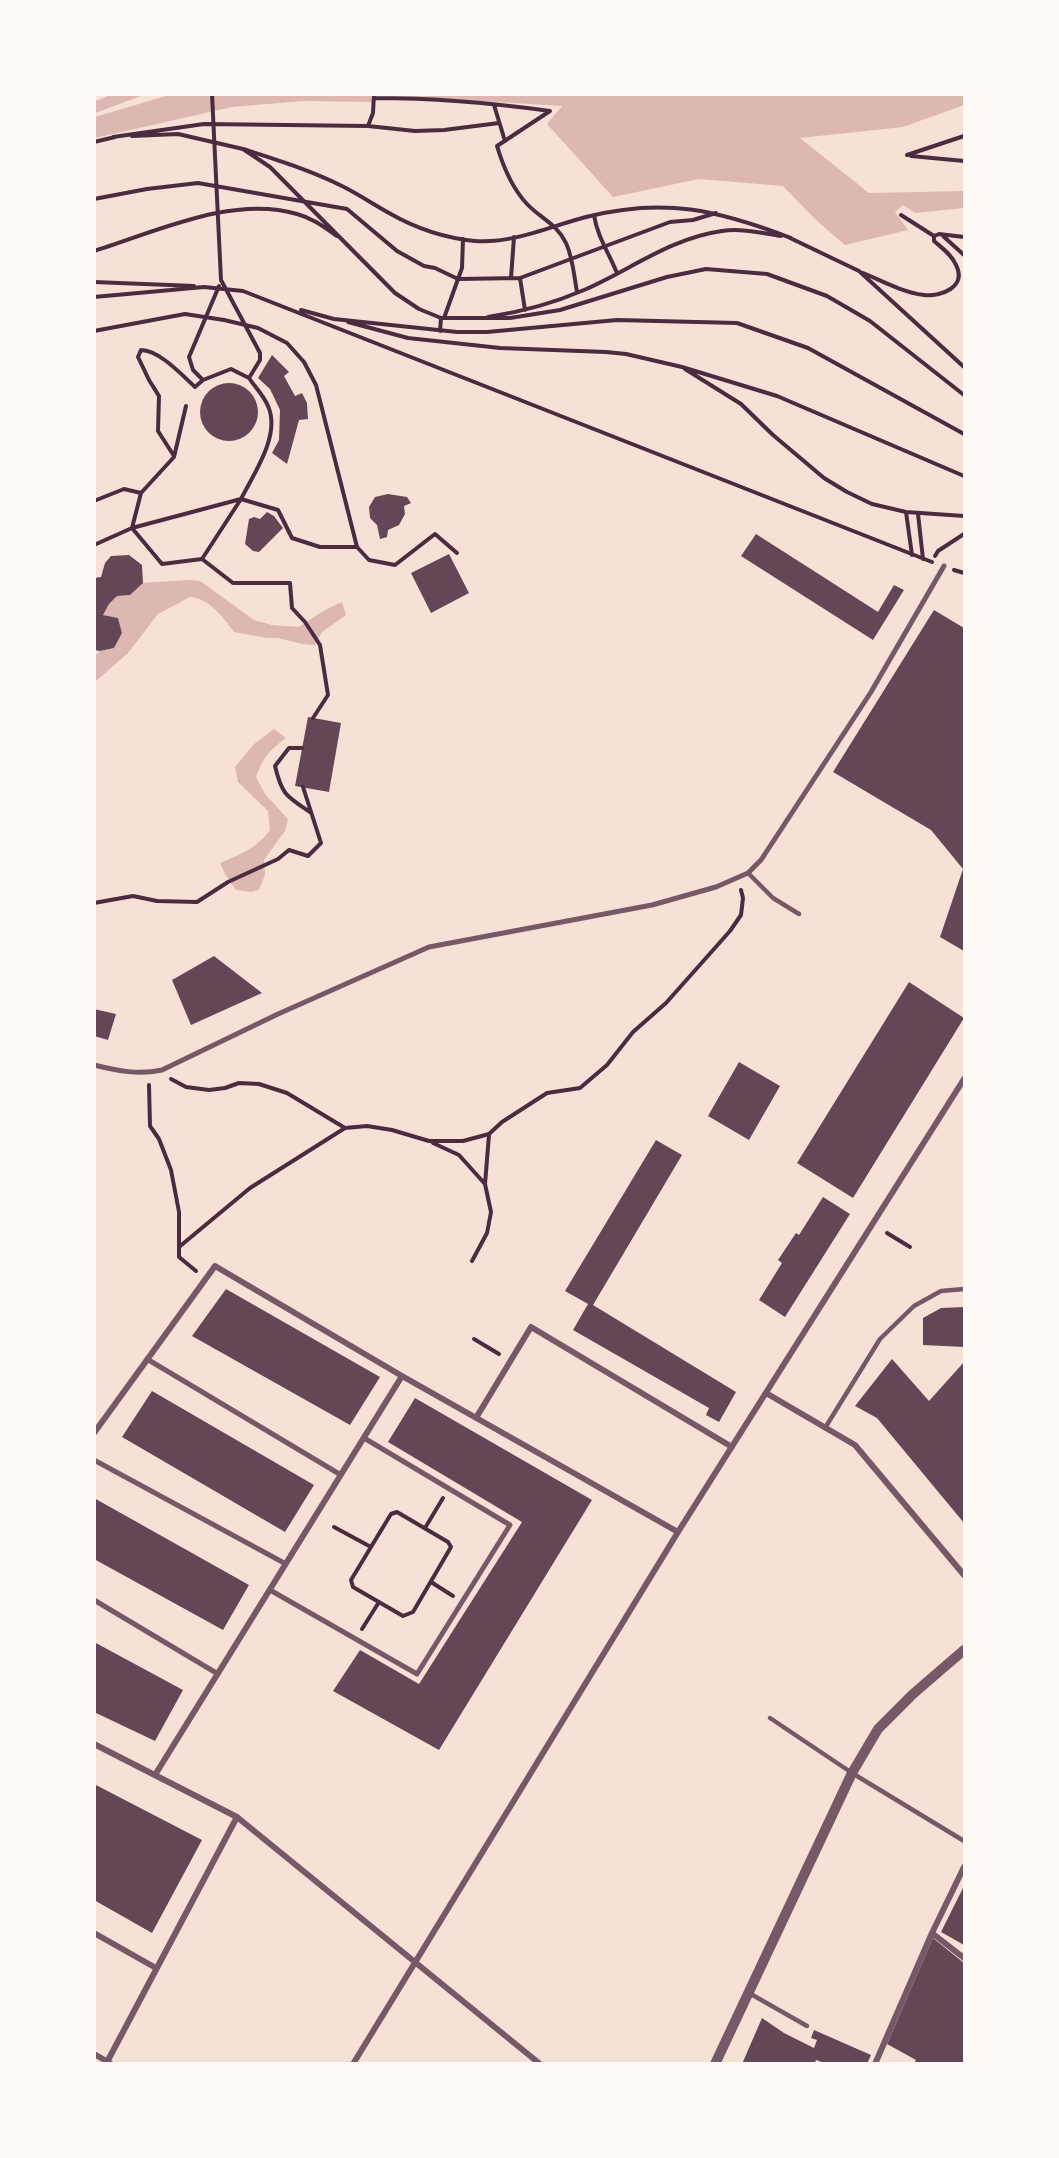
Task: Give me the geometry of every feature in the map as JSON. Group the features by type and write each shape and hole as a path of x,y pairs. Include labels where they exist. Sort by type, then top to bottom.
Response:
{"street":[{"path":"94,1065 128,1073 162,1070 278,1014 429,947 652,905 716,887 748,873 761,860 871,692 944,566"},
{"path":"353,2064 678,1532 964,1079"},
{"path":"94,1433 215,1266 402,1376 678,1532"},
{"path":"477,1418 531,1327 732,1447"},
{"path":"147,1359 341,1475"},
{"path":"155,1775 402,1376"},
{"path":"766,1393 855,1445 964,1575"},
{"path":"270,1590 417,1674 510,1525 364,1438"},
{"path":"94,1460 286,1564"},
{"path":"94,1600 218,1674"},
{"path":"715,2064 852,1773 878,1729 964,1650"},
{"path":"94,1744 237,1817 540,2064"},
{"path":"94,2054 108,2063 237,1817"},
{"path":"875,2064 932,1933 964,1867"},
{"path":"94,1933 156,1968"},
{"path":"932,1933 964,1958"}],"lane":[{"path":"748,873 773,898 799,914"},
{"path":"825,1428 880,1339 914,1306 941,1291 964,1289"},
{"path":"770,1718 852,1773 964,1841"},
{"path":"748,1993 807,2026"}],"path":[{"path":"203,380 193,370 189,357 221,280 212,94"},
{"path":"368,126 373,113 374,96 550,111 497,146 514,186 526,203 555,226 566,243 572,260 577,292"},
{"path":"494,105 505,141"},
{"path":"94,142 204,124 368,126 415,131 499,123"},
{"path":"114,138 178,134 243,149 316,174 343,186 415,227 442,235 477,241 500,240 594,215 647,207 681,207 716,213 752,223 791,238 859,272 898,288 924,295 944,294 954,287 958,277 957,266 934,241 934,236"},
{"path":"964,136 907,156 964,160"},
{"path":"243,149 270,167 395,293 418,309 443,318 510,318 560,310 666,277 706,269 767,273 827,296 870,321 964,395"},
{"path":"94,199 147,189 198,183 347,209 397,251 424,267 435,268 458,279 520,278 670,222 693,220 716,213"},
{"path":"94,251 173,224 246,209 296,213 315,221 345,242"},
{"path":"594,215 596,231 617,273"},
{"path":"901,215 934,236 964,237"},
{"path":"472,319 525,310 577,292 662,250 699,235 724,230 791,238"},
{"path":"942,235 964,255"},
{"path":"511,278 514,237"},
{"path":"440,331 462,268 463,239"},
{"path":"859,272 964,367"},
{"path":"520,278 525,310"},
{"path":"221,280 261,353 260,360 249,378"},
{"path":"94,282 243,291 944,566"},
{"path":"94,297 204,287"},
{"path":"286,307 408,338 500,348 626,354 682,367 777,396 964,476"},
{"path":"94,331 185,314 258,328 287,343 304,362 316,385 357,547 369,560 394,565 435,534 457,553"},
{"path":"334,319 440,331 487,332 617,321 737,323 808,348 964,434"},
{"path":"174,457 158,431 159,396 148,380 138,357 141,350 146,350 166,361 195,387 203,380 231,369 249,378 268,406 272,429 266,447 241,500 202,559"},
{"path":"682,367 741,404 773,435 824,478 847,492 872,504 906,512 964,516"},
{"path":"132,528 141,492 174,457 186,406"},
{"path":"94,501 124,489 141,492"},
{"path":"94,545 132,528 241,500 278,510 292,538 320,547 357,547"},
{"path":"906,512 912,555"},
{"path":"918,514 923,559"},
{"path":"132,528 162,564 202,559 233,583 290,583 292,608 305,622 320,645 328,695 313,718"},
{"path":"931,562 938,551 964,534"},
{"path":"302,748 290,748 275,766 280,788 288,797 311,812"},
{"path":"94,903 133,896 157,901 197,902 228,882 278,859 289,850 308,856 321,843 303,788"},
{"path":"429,1141 464,1141 489,1134 502,1122 547,1093 580,1088 607,1065 633,1032 666,1003 741,915 743,898 738,877"},
{"path":"162,1070 172,1081 186,1087 209,1090 239,1083 259,1084 287,1093 345,1128"},
{"path":"148,1073 150,1126 159,1138 171,1170 179,1212 178,1257 205,1279"},
{"path":"179,1247 250,1188 345,1128 367,1126 392,1130 429,1141 459,1155 485,1184"},
{"path":"472,1261 487,1233 492,1212 485,1184 489,1134"},
{"path":"887,1233 910,1247"},
{"path":"474,1339 511,1361"},
{"path":"425,1528 449,1489"},
{"path":"397,1512 448,1542 451,1547 413,1612 403,1616 353,1587 351,1580 370,1547 391,1514 397,1512"},
{"path":"334,1527 370,1547"},
{"path":"431,1582 462,1601"},
{"path":"356,1639 379,1602"}],"shaded area":[{"path":"113,94 144,95 95,113 95,101"},
{"path":"169,95 381,95 371,96 372,102 303,101 232,107 95,138 95,117"},
{"path":"381,95 964,95 964,105 903,127 800,138 869,193 964,191 964,208 915,213 903,205 895,212 908,230 845,245 816,220 783,186 699,179 613,197 547,124 562,106"},
{"path":"200,581 254,620 272,625 299,627 342,602 346,615 322,632 315,645 302,644 234,632 210,605 190,597 158,614 128,653 95,682 95,656 100,651 114,648 122,633 118,618 103,615 109,604 117,596 130,595 143,583"},
{"path":"274,729 286,738 268,754 256,777 265,794 288,819 285,831 264,860 265,875 259,890 251,892 236,890 220,863 254,846 270,830 268,811 238,782 235,767 253,745"}],"building":[{"path":"272,355 289,372 284,376 295,396 302,393 307,403 308,419 299,420 287,464 272,453 279,440 280,410 270,389 258,378"},
{"path":"229,383 240,385 253,396 258,412 256,423 245,436 229,441 218,439 205,428 200,412 202,401 213,388"},
{"path":"388,494 407,497 411,503 404,506 405,514 399,525 388,530 387,537 380,539 377,525 370,518 369,507 375,497"},
{"path":"267,512 274,516 283,528 259,552 253,551 245,544 249,519 254,517 260,519"},
{"path":"756,534 878,612 894,585 904,590 873,640 741,556"},
{"path":"449,554 469,593 431,613 411,573"},
{"path":"129,555 142,565 143,583 130,595 117,596 109,604 103,615 118,618 122,633 114,648 94,650 94,578 101,577 105,563 111,556"},
{"path":"934,610 964,628 964,951 940,937 963,869 931,830 833,772"},
{"path":"308,717 341,723 329,792 295,786"},
{"path":"214,956 262,993 191,1025 172,980"},
{"path":"909,982 964,1018 853,1198 797,1163"},
{"path":"94,1009 116,1014 108,1040 94,1036"},
{"path":"739,1062 780,1086 749,1140 708,1116"},
{"path":"656,1140 682,1155 593,1305 736,1392 719,1422 706,1415 709,1408 573,1330 588,1304 565,1291"},
{"path":"823,1197 850,1214 785,1317 759,1300 782,1263 778,1260 796,1233 799,1235"},
{"path":"226,1289 380,1377 350,1425 192,1336"},
{"path":"964,1307 964,1347 923,1345 923,1318 941,1308"},
{"path":"892,1359 929,1401 964,1362 964,1523 877,1418 855,1406"},
{"path":"152,1391 314,1485 285,1532 122,1437"},
{"path":"415,1398 592,1500 439,1750 333,1691 360,1650 419,1684 522,1522 388,1442"},
{"path":"94,1498 249,1585 223,1630 94,1559"},
{"path":"94,1642 183,1690 155,1741 94,1712"},
{"path":"94,1784 202,1840 152,1933 94,1900"},
{"path":"964,1886 964,1945 941,1932"},
{"path":"933,1938 964,1963 964,2064 914,2064 916,2060 887,2044"},
{"path":"762,2018 784,2033 814,2048 817,2040 811,2038 814,2030 871,2055 867,2064 827,2064 816,2060 814,2064 742,2064"}]}
